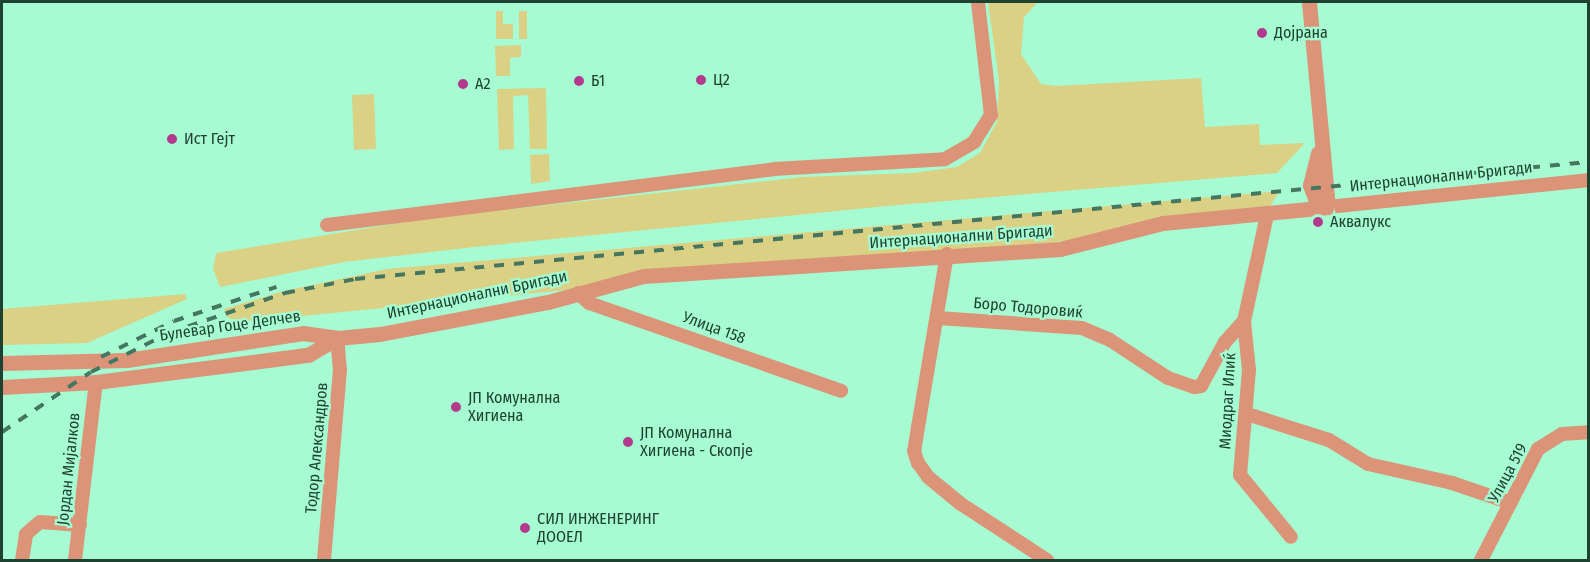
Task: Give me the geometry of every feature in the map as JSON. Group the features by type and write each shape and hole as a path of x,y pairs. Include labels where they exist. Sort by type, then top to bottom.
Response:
{"street":[{"path":"327,225 774,169 945,159 974,142 991,115 978,2"},
{"name":"Интернационални Бригади","path":"1309,2 1321,141 1323,208"},
{"name":"Интернационални Бригади","path":"1310,185 1321,141"},
{"name":"Интернационални Бригади","path":"337,338 447,322 654,274 947,254 1060,249 1163,223 1267,215 1588,180"},
{"path":"1267,215 1299,200 1310,185 1323,208"},
{"name":"Миодраг Илиќ","path":"1267,215 1244,321 1249,370 1240,474 1291,537"},
{"path":"947,254 938,318 915,443 918,463 928,477 961,504 1047,561"},
{"name":"Улица 158","path":"578,292 589,303 841,390"},
{"name":"Боро Тодоровиќ","path":"938,318 1082,328 1110,339 1168,378 1194,387 1201,386 1225,342 1244,321"},
{"name":"Булевар Гоце Делчев","path":"2,363 127,360 303,333 337,338"},
{"path":"2,387 96,382 308,355 337,338"},
{"name":"Тодор Александров","path":"324,561 340,371 337,338"},
{"name":"Јордан Мијалков","path":"75,561 96,382"},
{"path":"1246,414 1329,440 1368,464 1452,483 1511,503"},
{"name":"Улица 519","path":"1481,561 1538,449 1562,434 1588,432"},
{"path":"22,561 26,534 40,522 80,525"}],"shaded area":[{"path":"988,2 1038,2 1024,17 1021,54 1041,84 1056,86 1201,78 1205,127 1259,124 1260,145 1305,143 1277,173 887,206 474,247 344,262 220,287 213,269 216,253 430,218 802,177 913,173 957,167 980,153 997,122 999,81"},
{"path":"496,11 503,11 503,24 513,24 513,39 496,39"},
{"path":"519,11 527,11 527,39 519,39"},
{"path":"521,45 521,57 510,58 510,76 496,76 495,46"},
{"path":"546,88 547,149 530,149 528,95 513,96 514,149 499,150 497,89"},
{"path":"374,94 376,149 354,150 352,95"},
{"path":"549,154 550,181 531,184 530,155"},
{"path":"1280,191 1266,212 1076,240 240,322 227,317 224,309 284,291 387,269"},
{"path":"185,294 187,299 87,343 2,345 2,309"}],"railway":[{"path":"2,432 91,372 169,333 285,293 355,279 1588,162"},
{"path":"101,357 174,321 276,287"}],"place":[{"name":"Дојрана","path":"1262,33"},
{"name":"Ц2","path":"701,80"},
{"name":"Б1","path":"579,81"},
{"name":"А2","path":"463,84"},
{"name":"Ист Гејт","path":"172,139"},
{"name":"Аквалукс","path":"1318,222"},
{"name":"ЈП Комунална Хигиена","path":"456,407"},
{"name":"ЈП Комунална Хигиена - Скопје","path":"628,442"},
{"name":"СИЛ ИНЖЕНЕРИНГ ДООЕЛ","path":"525,528"}]}
